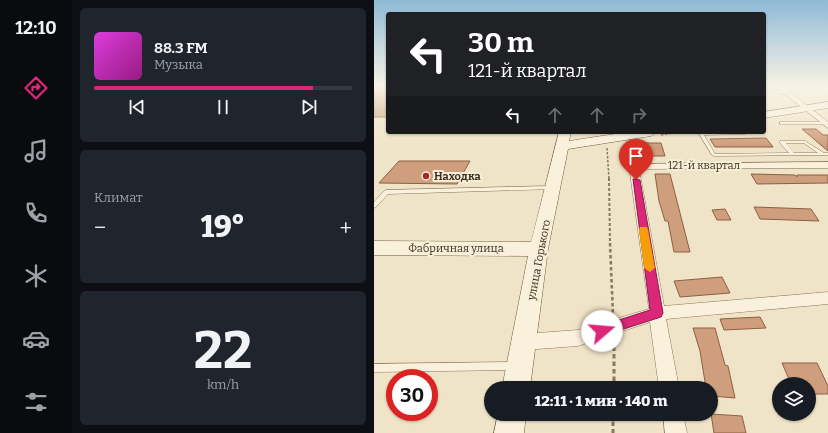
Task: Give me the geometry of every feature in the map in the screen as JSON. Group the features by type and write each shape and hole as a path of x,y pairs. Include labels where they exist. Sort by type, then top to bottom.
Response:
{"street":[{"path":"766,115 819,106"},
{"path":"806,108 826,125"},
{"path":"564,139 627,134"},
{"name":"улица Горького","path":"517,381 539,249 564,139"},
{"name":"121-й квартал","path":"668,381 634,166 828,165"},
{"name":"Фабричная улица","path":"374,248 539,249"},
{"path":"524,342 578,338 657,313 828,298"},
{"path":"509,433 511,421"},
{"path":"674,421 676,433"}],"lane":[{"path":"781,123 826,125"},
{"path":"702,134 714,155 828,154"},
{"path":"792,154 782,142 805,142 822,153"},
{"path":"374,206 386,192 554,188"},
{"path":"374,368 520,365"}],"path":[{"path":"607,144 611,188 611,293 614,327 614,381"},
{"path":"613,421 613,433"}],"building":[{"path":"374,106 386,106 386,117 374,117"},
{"path":"802,129 816,129 823,135 828,135 828,151"},
{"path":"766,138 773,147 715,147 710,139"},
{"path":"644,143 661,143 665,156 647,156"},
{"path":"399,161 470,161 457,184 379,183"},
{"path":"655,174 670,174 690,252 674,252 668,221 665,221 659,201"},
{"path":"751,174 795,175 797,177 797,175 828,175 828,183 757,184"},
{"path":"754,207 811,209 819,221 760,219"},
{"path":"725,209 731,220 717,220 712,210"},
{"path":"722,277 730,293 680,297 674,281"},
{"path":"760,317 766,328 724,330 720,319"},
{"path":"693,328 715,328 725,365 728,366 735,398 718,397 718,381 705,381 700,351"},
{"path":"782,363 817,363 828,386 828,394 816,394 816,377 788,377"},
{"path":"718,414 742,416 746,433 714,433 712,421 718,421"}],"slow traffic":[{"path":"644,230 650,268"}],"place":[{"name":"Находка","path":"426,176"}],"route":[{"path":"602,331 657,313 636,180"}]}
